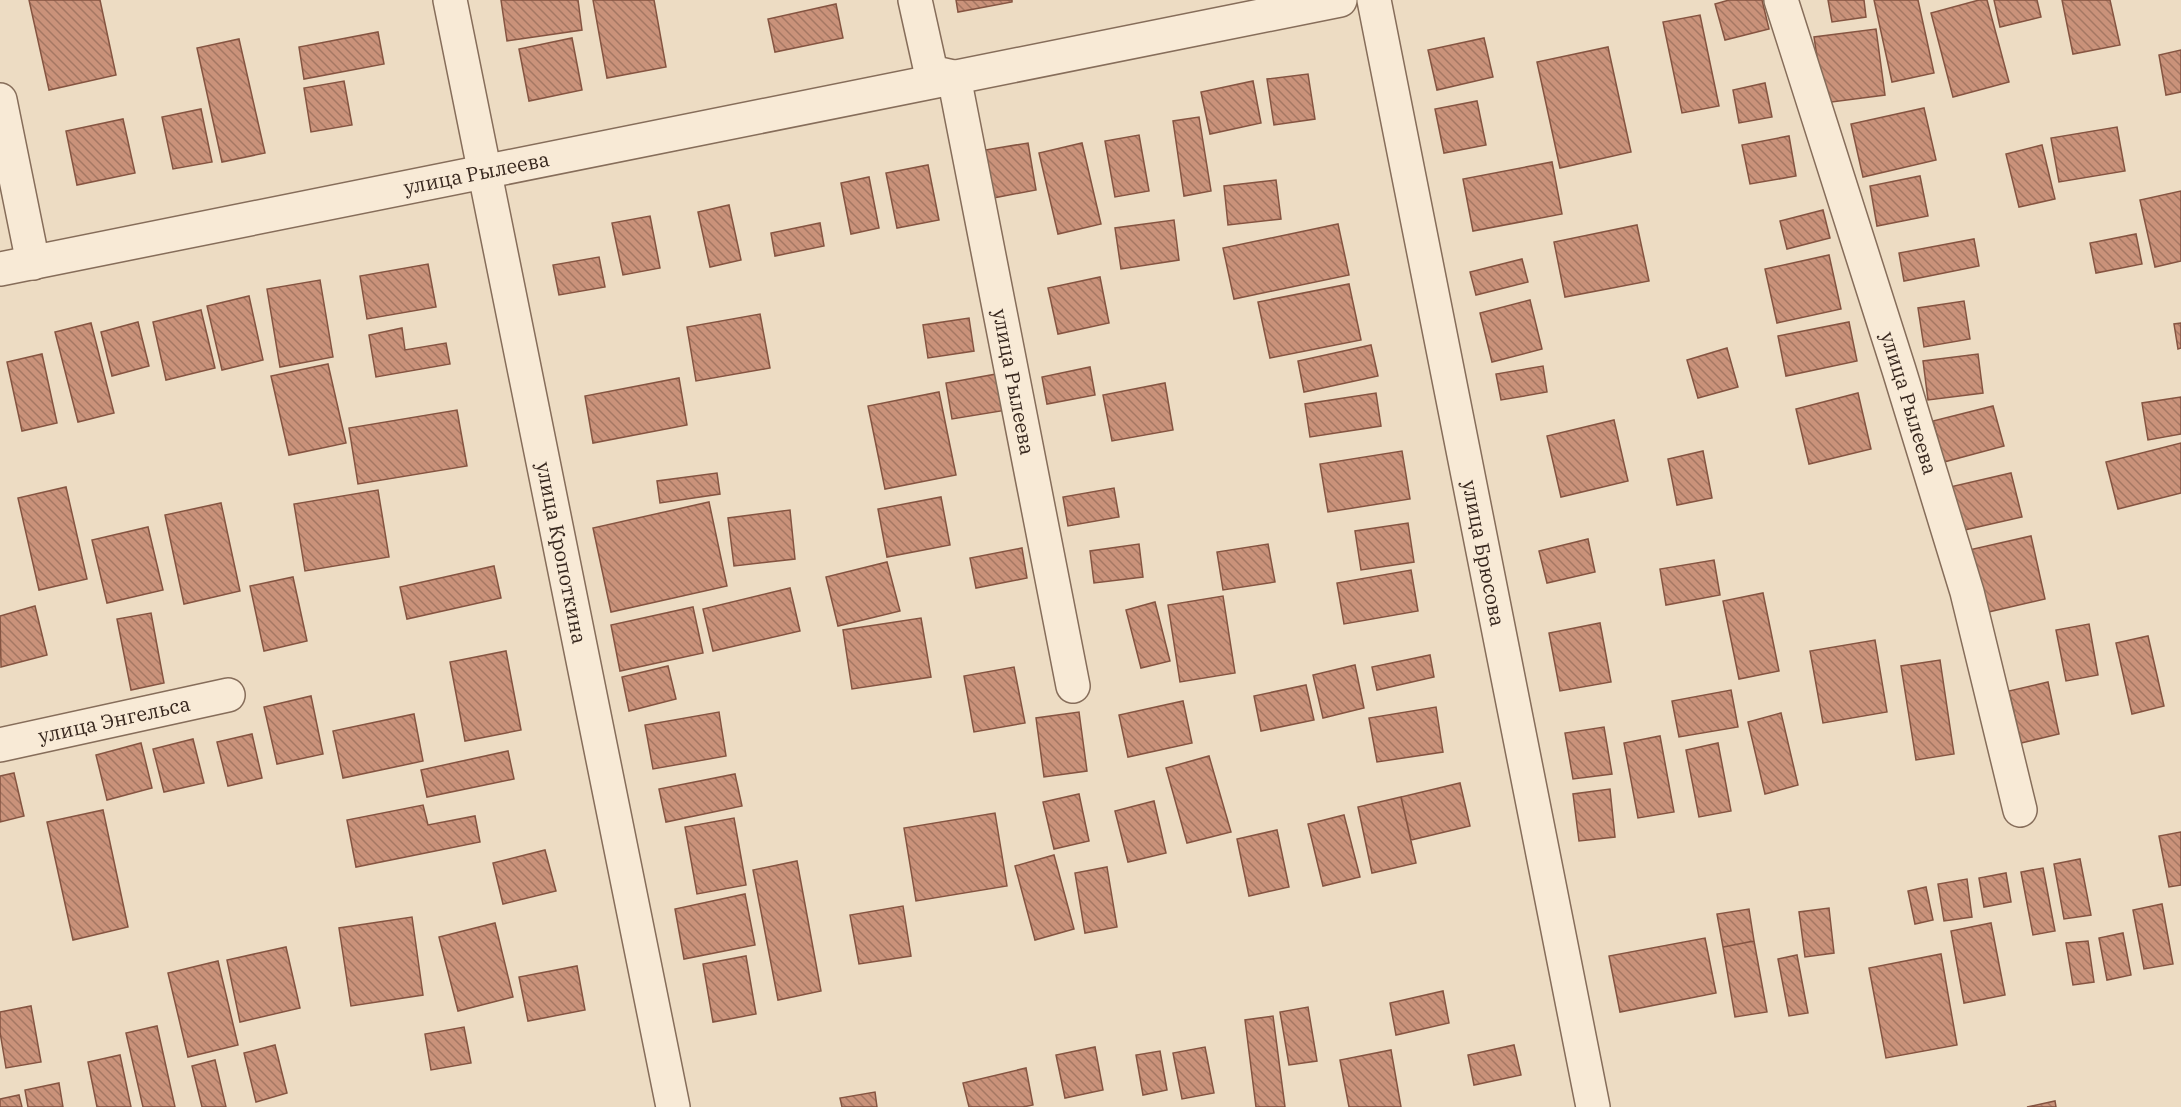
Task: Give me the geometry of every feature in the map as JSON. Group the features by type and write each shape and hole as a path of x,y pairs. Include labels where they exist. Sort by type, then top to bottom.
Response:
{"street":[{"name":"улица Кропоткина","path":"450,0 673,1107"},
{"path":"915,0 931,72 954,77"},
{"name":"улица Рылеева","path":"0,269 1340,0"},
{"name":"улица Брюсова","path":"1374,0 1593,1107"},
{"name":"улица Рылеева","path":"1781,0 1967,592 2020,810"},
{"name":"улица Рылеева","path":"954,77 1073,686"},
{"path":"0,100 33,262"},
{"name":"улица Энгельса","path":"0,745 228,695"}],"building":[{"path":"29,0 100,0 116,75 49,90"},
{"path":"501,0 578,0 582,30 507,41"},
{"path":"593,0 654,0 666,67 607,78"},
{"path":"956,0 1012,0 1012,2 958,12"},
{"path":"1729,0 1762,0 1769,29 1725,40 1715,4"},
{"path":"1828,0 1864,0 1866,17 1832,22"},
{"path":"1874,0 1918,0 1934,73 1892,82"},
{"path":"1979,0 1987,0 2009,82 1953,97 1931,13"},
{"path":"1994,0 2037,0 2041,17 2000,27"},
{"path":"2062,0 2110,0 2120,45 2073,54"},
{"path":"836,4 843,38 775,52 768,19"},
{"path":"1700,15 1719,106 1682,113 1663,22"},
{"path":"1876,29 1885,95 1824,103 1814,37"},
{"path":"378,32 384,64 304,79 299,47"},
{"path":"572,38 582,90 529,101 519,49"},
{"path":"1484,38 1493,77 1437,90 1428,50"},
{"path":"239,39 265,153 222,162 197,48"},
{"path":"1608,47 1631,152 1560,168 1537,62"},
{"path":"2181,50 2181,92 2166,95 2159,55"},
{"path":"1308,74 1315,119 1274,125 1267,79"},
{"path":"344,81 352,125 311,132 304,88"},
{"path":"1253,81 1261,123 1210,134 1201,92"},
{"path":"1765,83 1772,117 1739,123 1733,90"},
{"path":"1477,101 1486,145 1444,153 1435,109"},
{"path":"1924,108 1936,160 1863,177 1851,124"},
{"path":"201,109 212,162 173,169 162,117"},
{"path":"1199,117 1211,191 1184,196 1173,121"},
{"path":"123,119 135,173 77,185 66,131"},
{"path":"2117,127 2125,171 2059,182 2051,138"},
{"path":"1139,135 1149,191 1115,197 1105,141"},
{"path":"1789,136 1796,176 1750,184 1742,145"},
{"path":"1028,143 1036,190 993,198 985,150"},
{"path":"1082,143 1101,224 1058,234 1039,153"},
{"path":"2042,145 2055,199 2019,207 2006,154"},
{"path":"1552,162 1562,214 1473,231 1463,179"},
{"path":"928,165 939,220 897,228 886,173"},
{"path":"1920,176 1928,216 1877,226 1870,186"},
{"path":"869,177 879,228 851,234 841,183"},
{"path":"1276,180 1281,219 1228,225 1224,186"},
{"path":"2181,191 2181,261 2155,267 2140,200"},
{"path":"729,205 741,260 710,267 698,212"},
{"path":"1823,210 1830,238 1787,249 1780,221"},
{"path":"650,216 660,268 623,275 612,223"},
{"path":"1174,220 1179,260 1121,269 1115,228"},
{"path":"820,223 824,246 775,256 771,233"},
{"path":"1338,224 1349,275 1234,299 1223,248"},
{"path":"1637,225 1649,281 1565,297 1554,242"},
{"path":"2136,234 2142,264 2096,273 2090,243"},
{"path":"1974,239 1979,266 1904,281 1899,253"},
{"path":"1829,255 1841,309 1777,323 1765,269"},
{"path":"599,257 605,287 559,295 553,265"},
{"path":"1522,259 1528,282 1476,295 1470,272"},
{"path":"428,264 436,307 367,319 360,276"},
{"path":"1100,277 1109,323 1058,334 1048,288"},
{"path":"320,280 333,357 280,367 267,289"},
{"path":"1349,284 1361,340 1270,358 1258,302"},
{"path":"249,296 263,360 222,370 207,306"},
{"path":"1530,300 1542,349 1492,362 1480,313"},
{"path":"1964,301 1970,339 1924,347 1918,308"},
{"path":"201,310 215,368 166,380 153,322"},
{"path":"760,314 770,368 696,381 687,327"},
{"path":"969,318 974,351 928,358 923,325"},
{"path":"138,322 149,366 112,376 101,332"},
{"path":"1849,322 1857,361 1786,376 1778,336"},
{"path":"91,323 114,413 78,422 55,332"},
{"path":"2181,323 2181,348 2178,349 2174,324"},
{"path":"402,328 405,350 446,343 450,364 376,377 369,335"},
{"path":"1371,345 1378,376 1304,392 1298,361"},
{"path":"1727,348 1738,387 1698,398 1687,360"},
{"path":"42,354 57,423 22,431 7,362"},
{"path":"1978,354 1983,393 1928,400 1923,361"},
{"path":"328,364 346,443 289,455 271,376"},
{"path":"1543,366 1547,392 1501,400 1496,374"},
{"path":"1090,367 1095,395 1047,404 1042,377"},
{"path":"1002,373 1007,410 952,419 946,383"},
{"path":"679,378 687,425 593,443 585,396"},
{"path":"1165,383 1173,430 1112,441 1103,395"},
{"path":"939,392 956,475 885,489 868,406"},
{"path":"1376,393 1381,426 1310,437 1305,404"},
{"path":"1858,393 1871,449 1809,464 1796,409"},
{"path":"2181,397 2181,434 2148,440 2142,403"},
{"path":"1993,406 2004,446 1944,462 1933,421"},
{"path":"457,410 467,466 358,484 349,428"},
{"path":"1614,420 1628,481 1561,497 1547,436"},
{"path":"2181,443 2181,493 2118,509 2106,462"},
{"path":"1402,451 1410,499 1328,512 1320,464"},
{"path":"1703,451 1712,498 1677,505 1668,459"},
{"path":"717,473 720,494 660,503 657,481"},
{"path":"2011,473 2022,517 1960,531 1950,487"},
{"path":"66,487 87,579 39,590 18,498"},
{"path":"1114,488 1119,517 1068,526 1063,497"},
{"path":"378,490 389,557 305,571 294,504"},
{"path":"941,497 950,545 887,557 878,509"},
{"path":"709,502 727,586 611,612 593,528"},
{"path":"221,503 240,591 184,604 165,515"},
{"path":"790,510 795,559 734,566 728,518"},
{"path":"1408,523 1414,562 1361,570 1355,531"},
{"path":"148,527 163,590 107,603 92,540"},
{"path":"2031,536 2045,599 1984,613 1969,550"},
{"path":"1588,539 1595,572 1547,583 1539,551"},
{"path":"1139,544 1143,577 1094,583 1090,551"},
{"path":"1268,544 1275,582 1223,590 1217,552"},
{"path":"1022,548 1027,578 976,588 970,558"},
{"path":"1714,560 1720,595 1666,605 1660,569"},
{"path":"887,562 900,611 838,626 826,577"},
{"path":"494,566 501,598 407,619 400,587"},
{"path":"1411,570 1418,611 1344,624 1337,583"},
{"path":"293,577 307,641 264,651 250,586"},
{"path":"790,588 800,631 713,651 703,609"},
{"path":"1763,593 1779,671 1739,679 1723,601"},
{"path":"1223,596 1235,673 1180,682 1168,605"},
{"path":"1155,602 1170,661 1141,668 1126,610"},
{"path":"35,606 47,655 1,667 0,616"},
{"path":"693,607 703,653 620,671 611,625"},
{"path":"151,613 164,683 131,690 117,619"},
{"path":"921,618 931,677 852,689 843,630"},
{"path":"1600,623 1611,682 1560,691 1549,633"},
{"path":"2089,624 2098,675 2066,681 2056,630"},
{"path":"2148,636 2164,706 2132,714 2116,643"},
{"path":"1875,640 1887,712 1823,723 1810,651"},
{"path":"506,651 521,730 465,741 450,662"},
{"path":"1430,655 1434,677 1377,690 1372,667"},
{"path":"1940,660 1954,754 1916,760 1901,666"},
{"path":"1355,665 1364,708 1323,718 1313,675"},
{"path":"668,666 676,699 629,711 622,677"},
{"path":"1014,667 1025,723 974,732 964,676"},
{"path":"2048,682 2059,734 2021,743 2009,691"},
{"path":"1306,685 1314,720 1261,731 1254,696"},
{"path":"1731,690 1738,727 1679,737 1672,701"},
{"path":"311,696 323,754 277,764 264,707"},
{"path":"1183,701 1192,743 1128,757 1119,715"},
{"path":"1436,707 1443,752 1377,762 1369,718"},
{"path":"719,712 726,756 653,769 645,725"},
{"path":"1079,712 1087,771 1044,777 1036,718"},
{"path":"1781,713 1798,785 1765,794 1748,722"},
{"path":"414,714 423,761 343,778 333,731"},
{"path":"1604,727 1612,774 1573,779 1565,733"},
{"path":"252,734 262,778 228,786 217,742"},
{"path":"1660,736 1674,812 1638,818 1624,743"},
{"path":"193,739 204,783 164,792 153,749"},
{"path":"141,743 152,788 107,800 96,755"},
{"path":"1718,743 1731,811 1699,817 1686,750"},
{"path":"508,751 514,779 427,797 421,770"},
{"path":"1209,756 1231,832 1187,843 1166,768"},
{"path":"14,773 24,816 0,822 0,776"},
{"path":"735,774 742,806 666,822 659,789"},
{"path":"1460,783 1470,826 1411,840 1401,797"},
{"path":"1610,789 1615,837 1579,841 1573,794"},
{"path":"1079,794 1089,841 1054,849 1043,802"},
{"path":"1401,797 1416,863 1372,873 1358,807"},
{"path":"1154,801 1166,853 1128,862 1115,811"},
{"path":"423,805 428,825 475,816 480,842 356,867 347,820"},
{"path":"103,810 128,927 73,940 47,822"},
{"path":"995,813 1007,886 916,901 904,828"},
{"path":"1344,815 1360,877 1323,886 1308,824"},
{"path":"734,818 746,885 697,894 685,827"},
{"path":"1277,830 1289,887 1249,896 1237,839"},
{"path":"2181,832 2181,885 2169,887 2159,836"},
{"path":"545,850 556,891 503,904 493,863"},
{"path":"1054,855 1074,929 1035,940 1015,866"},
{"path":"2080,859 2091,915 2064,919 2054,864"},
{"path":"797,861 821,991 778,1000 753,870"},
{"path":"1107,867 1117,927 1085,933 1075,873"},
{"path":"2043,868 2055,931 2033,935 2021,872"},
{"path":"2006,873 2011,902 1984,907 1979,878"},
{"path":"1967,879 1972,917 1944,921 1938,884"},
{"path":"1926,887 1933,920 1915,924 1908,891"},
{"path":"745,894 755,945 684,959 675,909"},
{"path":"2162,904 2173,964 2144,969 2133,910"},
{"path":"903,906 911,956 859,964 850,915"},
{"path":"1829,908 1834,953 1805,957 1799,912"},
{"path":"1749,909 1754,941 1723,947 1717,914"},
{"path":"412,917 423,995 351,1006 339,928"},
{"path":"495,923 513,997 458,1011 439,937"},
{"path":"1991,923 2005,995 1964,1003 1951,931"},
{"path":"2123,933 2131,975 2107,980 2099,938"},
{"path":"1705,938 1716,993 1620,1012 1609,956"},
{"path":"1754,941 1767,1012 1735,1017 1723,947"},
{"path":"2088,941 2094,982 2073,985 2066,943"},
{"path":"286,947 300,1008 240,1022 227,960"},
{"path":"1941,954 1957,1045 1886,1058 1869,968"},
{"path":"1797,955 1808,1013 1789,1016 1778,959"},
{"path":"746,956 756,1014 713,1022 703,964"},
{"path":"218,961 238,1045 188,1057 168,973"},
{"path":"577,966 585,1010 528,1021 519,977"},
{"path":"1443,991 1449,1023 1396,1035 1390,1003"},
{"path":"31,1006 41,1062 6,1068 0,1032 0,1012"},
{"path":"1308,1007 1317,1061 1289,1065 1280,1012"},
{"path":"1273,1016 1285,1107 1256,1107 1245,1020"},
{"path":"157,1026 175,1107 143,1107 126,1033"},
{"path":"464,1027 471,1063 431,1070 425,1034"},
{"path":"275,1045 287,1093 256,1102 244,1053"},
{"path":"1514,1045 1521,1075 1474,1085 1468,1055"},
{"path":"1095,1047 1103,1090 1065,1098 1056,1055"},
{"path":"1205,1047 1214,1093 1182,1099 1173,1053"},
{"path":"1391,1050 1401,1107 1349,1107 1340,1060"},
{"path":"1160,1051 1167,1090 1143,1095 1136,1055"},
{"path":"120,1055 131,1107 97,1107 88,1062"},
{"path":"215,1060 226,1107 202,1107 192,1066"},
{"path":"1026,1068 1033,1105 969,1107 963,1083"},
{"path":"59,1083 63,1107 28,1107 25,1090"},
{"path":"875,1092 877,1107 842,1107 840,1098"},
{"path":"19,1095 22,1107 0,1107 0,1099"},
{"path":"2055,1101 2056,1107 2027,1107"}]}
